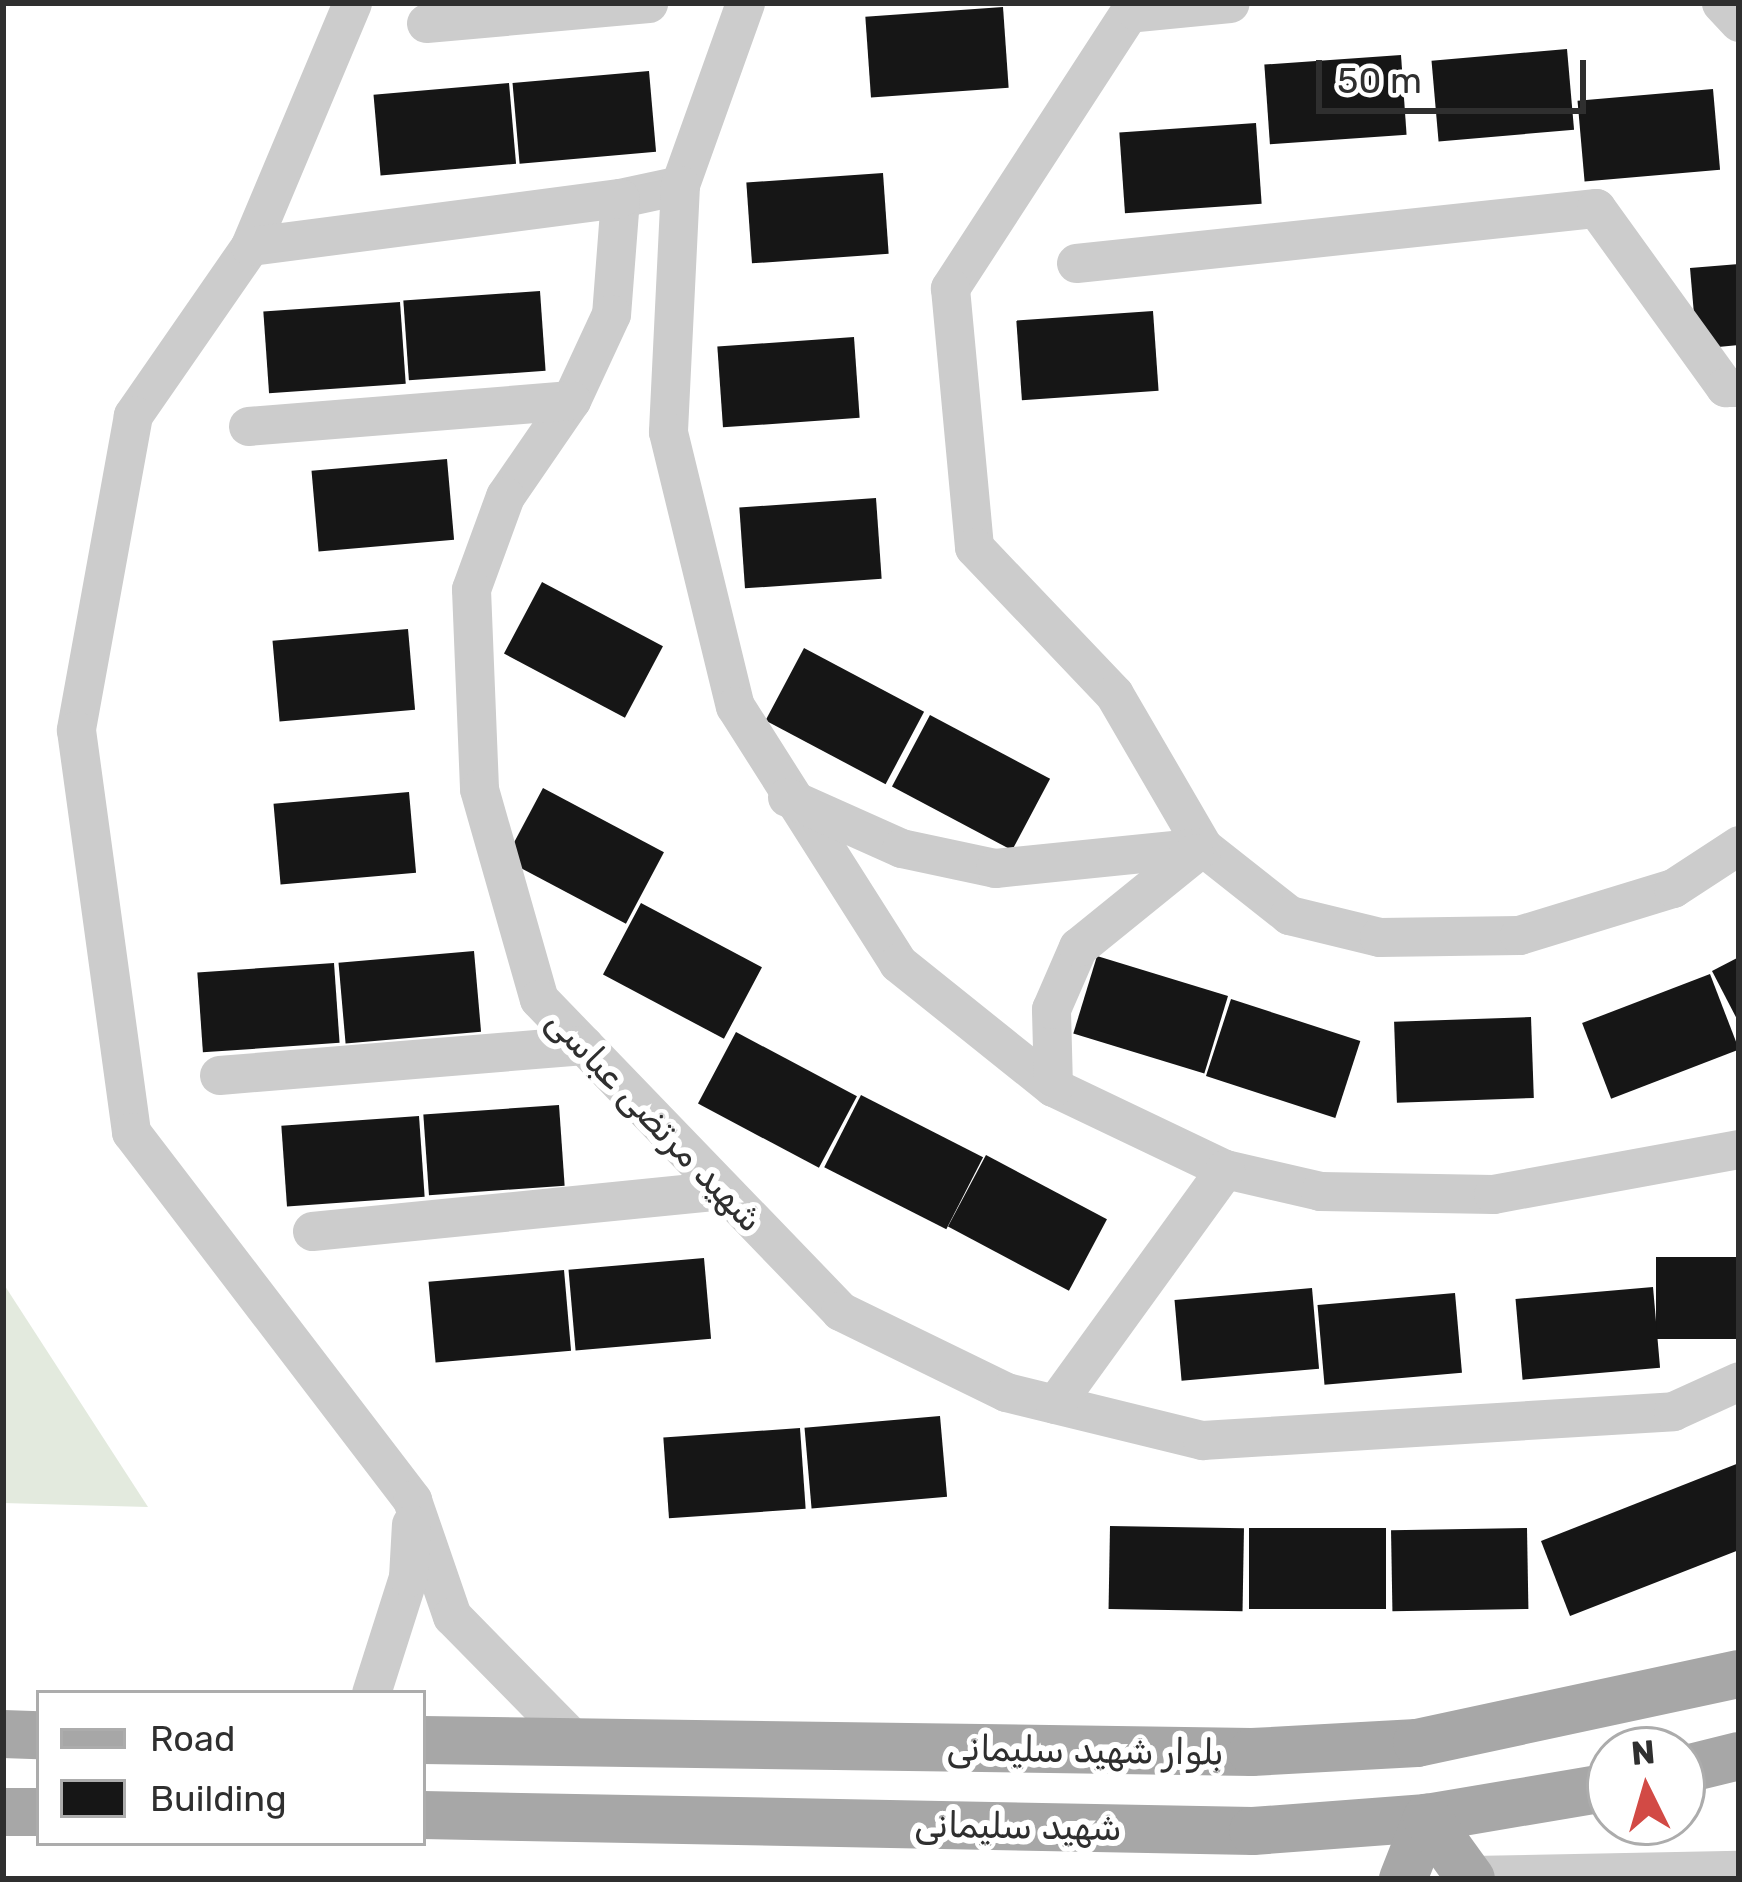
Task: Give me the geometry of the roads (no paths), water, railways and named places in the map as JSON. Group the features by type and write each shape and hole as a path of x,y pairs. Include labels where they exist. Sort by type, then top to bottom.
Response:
{"main road":[{"name":"بلوار شهید سلیمانی","path":"426,1740 1252,1753 1370,1746 1553,1719 1739,1674"},
{"path":"3,1734 36,1735"},
{"path":"1706,1764 1739,1756"},
{"name":"شهید سلیمانی","path":"426,1815 1253,1832 1427,1818 1586,1791"},
{"path":"3,1812 36,1812"},
{"path":"1427,1818 1471,1877"},
{"path":"1403,1878 1427,1818"}],"street":[{"path":"352,3 250,246 133,416 79,753 131,1132 412,1500 452,1616 576,1742"},
{"path":"426,23 648,3"},
{"path":"746,3 680,185 668,432 735,706 787,797 898,963 1053,1087 1225,1169 1320,1191 1493,1195 1739,1149"},
{"path":"1230,3 1136,8 950,288 974,547 1114,694 1203,847 1289,915 1379,938 1519,935 1673,888 1739,845"},
{"path":"1721,3 1739,22"},
{"path":"250,246 620,198 680,185"},
{"name":"شهید مرتضی عباسی","path":"620,198 611,314 571,400 505,496 471,589 478,789 539,999 840,1311 1006,1392 1202,1440 1673,1411 1739,1382"},
{"path":"1076,263 1596,208 1724,387 1739,387"},
{"path":"248,426 571,400"},
{"path":"787,797 901,848 995,868 1203,847"},
{"path":"1053,1087 1051,1009 1078,947 1203,847"},
{"path":"219,1075 584,1045"},
{"path":"1055,1404 1225,1169"},
{"path":"312,1232 723,1190"},
{"path":"372,1690 408,1577 412,1500"},
{"path":"1471,1877 1739,1870"}]}
